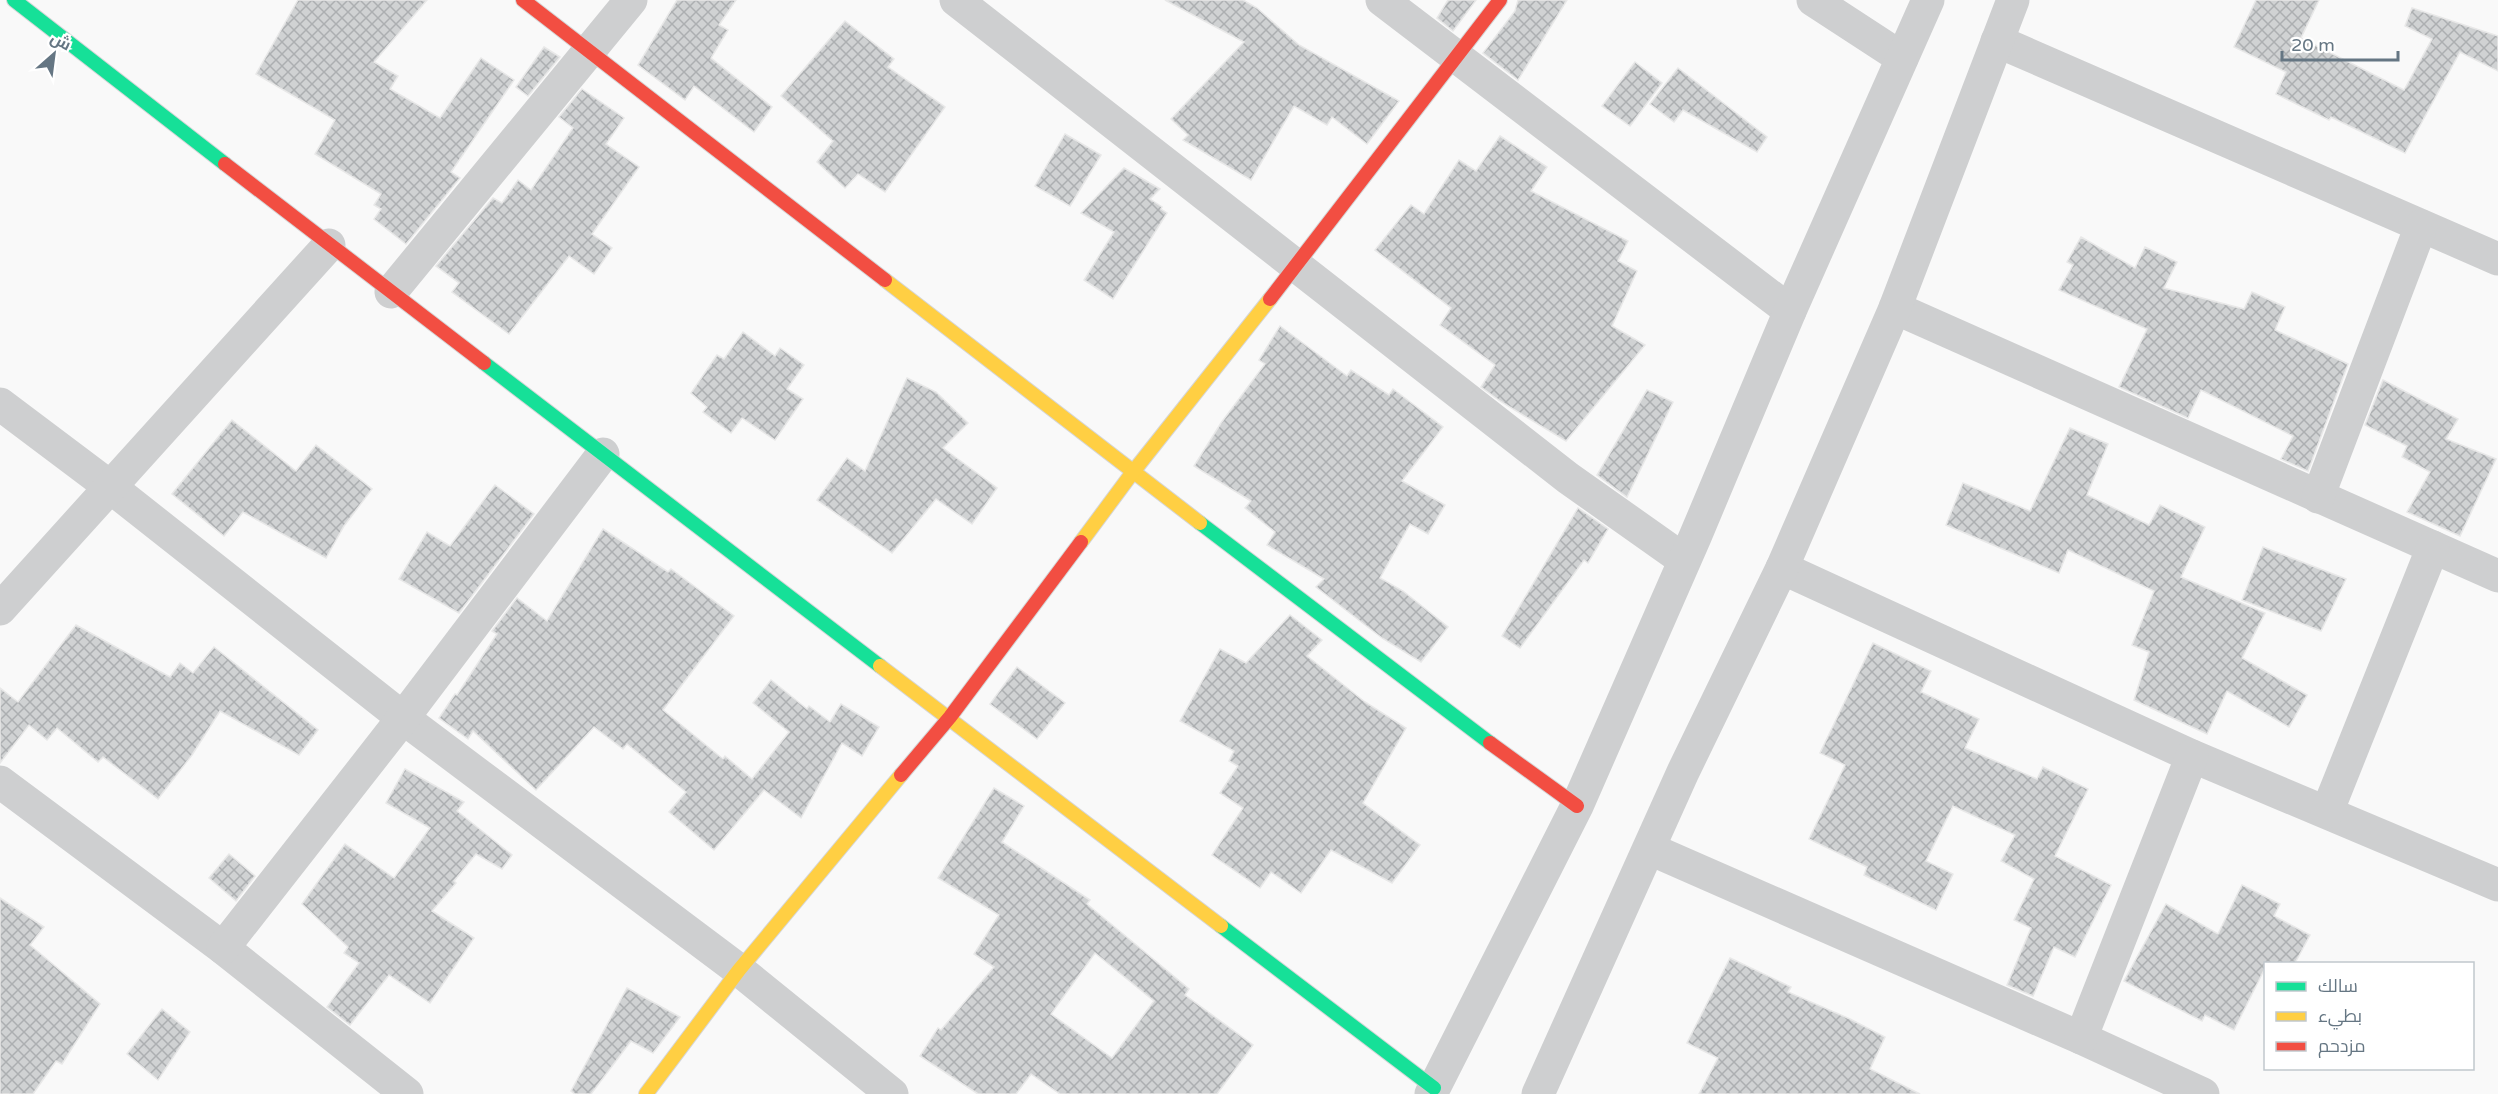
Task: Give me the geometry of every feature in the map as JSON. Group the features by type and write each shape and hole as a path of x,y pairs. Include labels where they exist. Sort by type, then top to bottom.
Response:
{"street":[{"path":"14,0 328,245 950,717 1433,1091 1577,806 1790,311 1928,0"},
{"path":"523,0 1133,472 1488,742 1577,806"},
{"path":"391,292 631,0"},
{"path":"956,0 1568,478 1684,560"},
{"path":"1382,0 1699,239 1790,311"},
{"path":"646,1094 740,970 950,717 1133,472 1296,267 1500,0"},
{"path":"1813,0 1902,58"},
{"path":"1538,1094 1683,772 1782,568 1895,308 2013,0"},
{"path":"1997,41 2498,259"},
{"path":"2318,497 2421,226"},
{"path":"0,609 328,245"},
{"path":"1895,308 2498,576"},
{"path":"0,404 109,486 403,718 740,970 892,1094"},
{"path":"224,948 403,718 603,454"},
{"path":"2327,812 2433,547"},
{"path":"1782,568 2192,756 2497,881"},
{"path":"2080,1038 2192,756"},
{"path":"4,792 224,948 407,1094"},
{"path":"1650,849 2203,1094"}],"building":[{"path":"298,0 427,0 374,62 398,76 390,89 440,118 481,58 514,80 451,172 460,178 406,244 374,219 381,209 374,205 381,194 315,154 335,120 256,74"},
{"path":"677,0 736,0 719,25 728,30 711,58 772,107 754,132 694,86 685,100 638,65"},
{"path":"1165,0 1243,0 1257,8 1299,45 1399,101 1367,144 1332,117 1327,125 1294,106 1251,180 1183,140 1188,135 1171,119 1244,42"},
{"path":"1448,0 1476,0 1453,31 1437,18"},
{"path":"1518,0 1567,0 1518,80 1483,53 1515,11"},
{"path":"2256,0 2319,0 2301,38 2404,90 2432,39 2405,26 2412,8 2498,36 2498,71 2460,52 2405,153 2331,117 2329,120 2276,94 2286,72 2234,47"},
{"path":"845,21 894,59 888,67 945,107 885,192 858,174 845,188 817,162 833,141 781,96"},
{"path":"544,47 560,57 528,96 516,87"},
{"path":"1635,62 1662,83 1630,126 1602,106"},
{"path":"1678,68 1767,137 1757,152 1683,110 1674,122 1650,104"},
{"path":"582,89 624,118 606,144 639,167 592,234 612,248 594,274 569,256 509,334 452,292 459,283 436,266 493,198 502,203 518,180 531,190 573,128 559,117"},
{"path":"1065,134 1101,155 1070,206 1035,186"},
{"path":"1500,136 1547,167 1531,191 1628,241 1618,261 1637,271 1612,326 1645,345 1566,441 1481,387 1495,365 1440,325 1451,308 1375,250 1411,205 1424,214 1459,160 1476,171"},
{"path":"1124,168 1160,189 1150,199 1167,213 1113,299 1084,280 1114,232 1081,213"},
{"path":"2081,237 2135,268 2145,247 2177,262 2164,288 2244,309 2252,292 2285,307 2275,330 2348,364 2308,471 2281,459 2293,436 2201,390 2188,418 2119,387 2147,329 2059,290 2073,265 2067,262"},
{"path":"1280,326 1347,376 1351,370 1389,395 1393,389 1443,427 1402,481 1445,505 1428,534 1410,524 1380,578 1403,591 1448,627 1421,662 1382,638 1316,587 1324,579 1267,545 1275,532 1245,508 1251,501 1194,466 1221,423 1265,364 1259,360"},
{"path":"743,332 775,356 780,348 804,365 787,389 803,399 775,440 742,418 731,433 703,412 707,407 691,393 717,355 724,359"},
{"path":"907,378 936,392 968,423 943,448 997,488 972,524 936,499 892,553 817,500 847,458 865,471"},
{"path":"2383,380 2458,419 2446,439 2496,459 2460,536 2407,512 2430,472 2402,457 2407,446 2365,425"},
{"path":"1647,390 1673,402 1627,497 1597,475"},
{"path":"232,420 296,471 316,445 372,489 344,526 326,558 243,512 224,536 172,494"},
{"path":"2070,428 2108,444 2087,495 2149,525 2160,505 2205,527 2181,577 2265,613 2242,658 2307,695 2289,727 2227,691 2207,734 2134,700 2149,652 2132,645 2154,591 2068,550 2059,573 1946,525 1963,483 2030,511"},
{"path":"495,485 534,514 459,613 399,579 427,532 450,546"},
{"path":"1578,508 1608,529 1588,563 1584,560 1520,648 1502,636"},
{"path":"603,529 668,572 671,569 734,616 663,710 723,759 725,756 752,779 789,732 753,703 771,680 807,709 809,706 830,722 841,704 879,727 862,756 842,743 801,818 764,790 714,850 669,812 686,792 627,744 623,749 594,727 536,790 473,731 468,739 439,718 497,634 492,631 517,598 547,621"},
{"path":"2263,547 2346,579 2321,631 2242,600"},
{"path":"1290,615 1322,640 1307,656 1365,702 1406,728 1363,803 1420,845 1392,883 1331,850 1301,893 1271,872 1260,888 1212,855 1243,808 1220,793 1238,766 1229,761 1234,751 1180,721 1220,649 1246,663"},
{"path":"76,625 170,677 180,663 193,673 214,647 318,730 299,755 220,711 192,755 158,799 103,757 98,762 57,728 47,740 29,725 0,763 0,688 18,702"},
{"path":"1873,643 1931,671 1921,692 1979,719 1965,748 2037,779 2043,767 2088,789 2055,856 2111,885 2075,957 2054,947 2033,996 2007,985 2031,928 2014,920 2034,879 2001,861 2015,835 1953,806 1926,861 1953,874 1936,910 1864,875 1867,867 1809,839 1845,765 1820,753"},
{"path":"1017,667 1065,703 1037,739 990,704"},
{"path":"405,769 464,802 457,811 512,855 502,869 476,854 454,881 456,883 432,911 474,938 430,1003 389,975 350,1025 327,1007 359,963 344,953 348,947 302,904 345,844 394,878 430,828 386,803"},
{"path":"994,788 1024,806 1002,842 1090,900 1087,904 1189,989 1185,995 1253,1045 1217,1094 1060,1094 1031,1074 1016,1094 978,1094 920,1056 938,1028 941,1030 994,967 974,954 999,915 938,878","holes":["1095,953 1154,1001 1112,1058 1051,1014"]},
{"path":"229,854 255,876 236,901 209,878"},
{"path":"2242,885 2280,904 2274,916 2310,935 2296,962 2264,962 2264,970 2234,1030 2205,1015 2202,1021 2124,981 2166,904 2218,934"},
{"path":"0,898 44,927 30,945 100,1004 62,1064 56,1061 33,1094 0,1094"},
{"path":"1730,958 1791,987 1788,992 1885,1037 1870,1069 1920,1094 1699,1094 1718,1058 1687,1043"},
{"path":"627,988 680,1017 653,1053 631,1041 591,1094 575,1094 571,1091"},
{"path":"162,1009 190,1032 158,1080 127,1054"}],"traffic: fast":[{"path":"14,0 225,164"},
{"path":"484,363 880,666"},
{"path":"1200,523 1490,743"},
{"path":"1221,926 1434,1088"}],"traffic: slow":[{"path":"885,280 1200,523"},
{"path":"1081,542 1133,472 1270,299"},
{"path":"880,666 1221,926"},
{"path":"646,1094 739,970 901,775"}],"traffic: jam":[{"path":"523,0 885,280"},
{"path":"1270,299 1500,0"},
{"path":"225,164 484,363"},
{"path":"901,775 950,717 1081,542"},
{"path":"1490,743 1577,806"}]}
